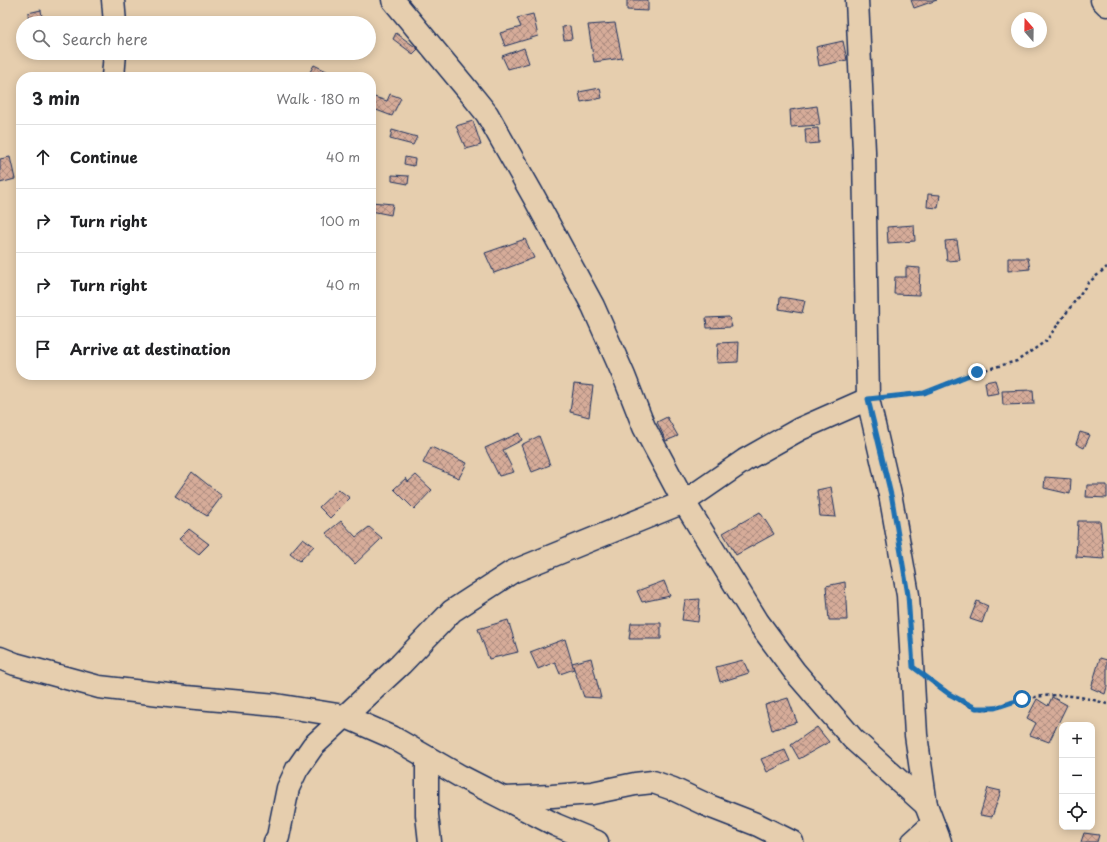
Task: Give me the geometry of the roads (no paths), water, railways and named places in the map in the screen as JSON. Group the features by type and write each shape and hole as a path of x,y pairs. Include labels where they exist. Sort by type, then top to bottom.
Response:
{"street":[{"path":"113,0 114,16"},
{"path":"393,0 487,114 593,306 624,376 644,427 684,502 758,622 795,672 853,739 933,823"},
{"path":"857,0 864,151 868,399 892,499 908,595 916,735 933,823"},
{"path":"1102,0 1107,5"},
{"path":"113,72 114,60"},
{"path":"275,842 278,837 288,788 297,769 313,746 401,664 452,611 512,572 684,502 745,460 800,428 868,399"},
{"path":"0,658 15,664 99,687 276,705 344,716 392,737 427,758 556,825 597,842"},
{"path":"427,758 427,815 430,842"},
{"path":"502,798 592,793 635,784 653,782 758,825 792,842"},
{"path":"913,842 933,823"}]}
